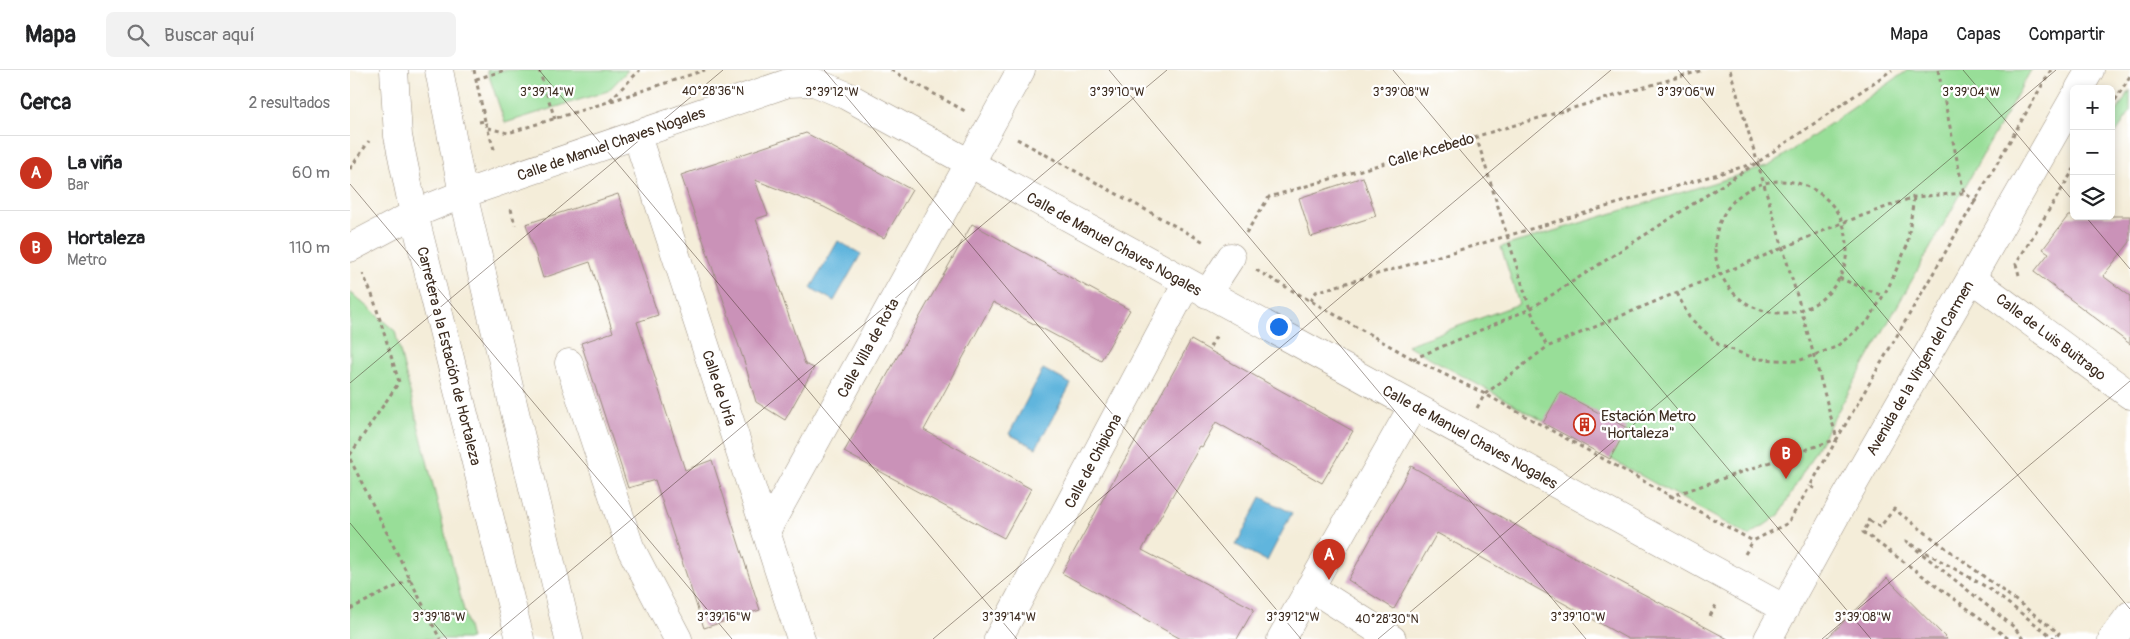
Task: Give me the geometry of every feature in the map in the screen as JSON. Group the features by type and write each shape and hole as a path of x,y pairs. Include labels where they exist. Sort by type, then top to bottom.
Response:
{"street":[{"name":"Carretera a la Estación de Hortaleza","path":"394,70 398,136 414,214 520,639"},
{"path":"439,70 463,194 569,639"},
{"name":"Calle Villa de Rota","path":"766,531 1021,70"},
{"path":"2081,85 2090,70"},
{"name":"Calle de Manuel Chaves Nogales","path":"350,248 414,214 463,194 638,136 788,83 814,82 845,95 1785,609"},
{"name":"Avenida de la Virgen del Carmen","path":"1768,639 1842,504 2070,105"},
{"name":"Calle de Uría","path":"638,136 801,639"},
{"path":"1197,289 1231,257"},
{"name":"Calle de Luis Buitrago","path":"1971,278 2130,395"},
{"name":"Calle de Chipiona","path":"998,639 1197,289"},
{"path":"569,363 630,548 678,639"},
{"path":"1281,639 1413,406"},
{"path":"1310,587 1392,639"},
{"path":"2112,639 2130,616"}],"path":[{"path":"474,70 485,121"},
{"path":"476,79 506,70"},
{"path":"539,70 555,119"},
{"path":"608,102 640,70"},
{"path":"488,128 508,133 705,70"},
{"path":"891,70 1413,359 1484,394 1668,497 1753,541 1788,523 2051,70"},
{"name":"Calle Acebedo","path":"1231,257 1269,197 1703,70"},
{"path":"1730,70 1801,309 1812,355 1837,439"},
{"path":"1413,359 1530,309 1758,162 1892,70"},
{"path":"1938,70 1964,193"},
{"path":"2115,100 2130,76"},
{"path":"1476,136 1530,309 1547,348"},
{"path":"1311,301 1316,292 1758,162"},
{"path":"2009,306 2027,282 2018,273 2016,264 2070,175"},
{"path":"1782,180 1800,183 1817,191 1831,203 1842,223 1846,238 1846,258 1839,278 1829,291 1816,302 1801,309 1783,312 1764,310 1746,303 1731,291 1721,274 1715,256 1715,247 1721,219 1731,203 1746,191 1763,183 1782,180"},
{"path":"1462,433 1484,394 1547,348 1842,223 1914,197 1964,193 2032,239"},
{"path":"1677,293 1689,317 1719,344 1756,359 1798,360 1836,347 1868,321 1883,296 1907,246 1914,197"},
{"path":"363,272 373,297 399,382 350,457 440,639"},
{"path":"1839,278 1883,296"},
{"path":"1668,497 1837,439"},
{"path":"1810,486 1842,504"},
{"path":"1870,521 1880,527 1894,509 2059,633 2055,639 1988,588 1906,540 2014,627 2023,639"},
{"path":"1863,532 2009,639"},
{"path":"350,609 411,579"}],"green space":[{"path":"487,70 628,70 608,91 505,123"},
{"path":"1908,70 2031,70 1779,515 1749,536 1407,345 1519,304 1501,247 1769,166"},
{"path":"2130,90 2130,112 2115,134 2115,114"},
{"path":"350,292 395,331 471,639 350,639"}],"water":[{"path":"838,241 861,254 834,301 811,288"},
{"path":"1043,369 1071,384 1036,448 1009,434"},
{"path":"1261,497 1292,513 1267,561 1236,545"}],"building":[{"path":"806,133 912,190 884,238 824,207 755,180 768,215 756,219 805,364 814,368 785,420 756,402 681,175"},
{"path":"1363,177 1376,216 1311,237 1299,198"},
{"path":"618,194 658,315 637,322 685,470 712,460 760,610 704,628 655,480 628,488 581,343 613,332 590,262 543,278 526,224"},
{"path":"2068,216 2070,216 2070,220 2115,220 2115,216 2130,216 2130,242 2103,276 2130,296 2130,344 2034,272 2049,253 2043,249"},
{"path":"972,224 1130,310 1101,360 993,302 924,430 1031,489 1004,538 844,452"},
{"path":"1191,340 1353,431 1322,483 1216,422 1202,447 1200,446 1142,550 1254,609 1237,639 1181,639 1062,573"},
{"name":"Estación Metro \"Hortaleza\"","path":"1560,392 1627,428 1610,459 1543,423"},
{"path":"1411,466 1542,540 1728,639 1628,639 1437,533 1394,609 1348,580"},
{"path":"1887,578 1947,639 1826,639 1860,606"}],"place":[{"name":"Estación Metro \"Hortaleza\"","path":"1585,425"},
{"name":"Hortaleza","path":"1786,479"},
{"name":"La viña","path":"1329,580"}]}
